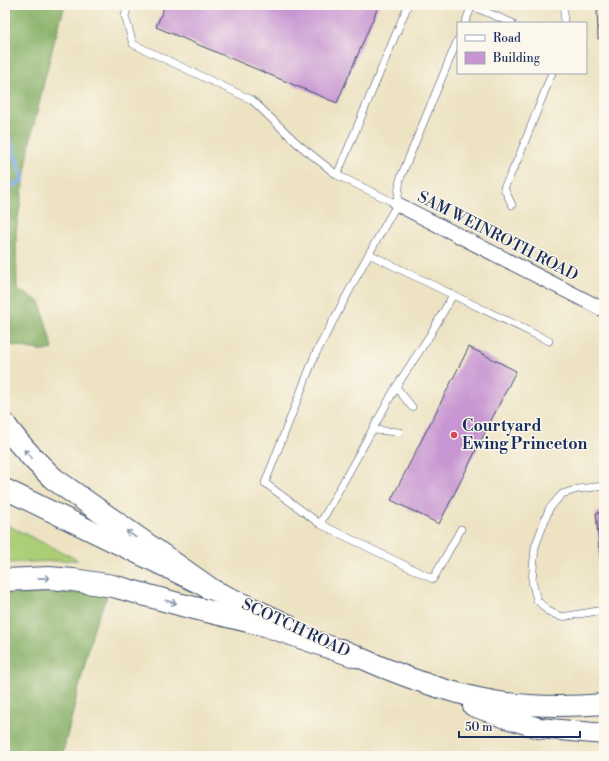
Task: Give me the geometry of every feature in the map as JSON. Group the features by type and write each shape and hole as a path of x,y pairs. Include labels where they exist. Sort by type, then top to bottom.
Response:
{"highway":[{"path":"5,425 27,453 54,478 209,588"},
{"path":"5,580 48,578 113,586 182,606 265,625 355,656"}],"main road":[{"name":"SCOTCH ROAD","path":"5,489 209,588 355,656 427,685 494,701 561,706 604,704"},
{"path":"427,685 464,702 528,726 550,730 604,734"}],"street":[{"name":"SAM WEINROTH ROAD","path":"397,204 604,310"}],"lane":[{"path":"128,5 125,16 133,44 252,100 298,144 337,175 397,204"},
{"path":"337,175 408,5"},
{"path":"465,22 472,5 510,22"},
{"path":"564,5 564,22"},
{"path":"457,41 400,179 397,204 315,355 265,483 320,524 433,579 461,528"},
{"path":"512,205 504,188 518,159 552,74"},
{"path":"369,254 549,341"},
{"path":"320,524 396,387 430,335 453,294"},
{"path":"396,387 412,407"},
{"path":"373,430 399,432"},
{"path":"604,486 578,489 562,494 549,510 535,547 532,581 536,600 548,612 561,616 604,610"}],"green space":[{"path":"5,5 65,5 53,46 31,136 16,231 17,289 40,302 53,349 44,351 5,344"},
{"path":"5,524 78,560 5,563"},
{"path":"5,590 108,594 94,627 62,756 5,756"}],"building":[{"path":"165,5 379,5 337,103 156,27"},
{"path":"597,5 604,5 604,39 598,39"},
{"name":"Courtyard Ewing Princeton","path":"469,347 516,371 439,524 391,500"},
{"path":"604,512 604,588 603,588 596,513"}],"waterway":[{"path":"5,127 23,179 5,191"}],"place":[{"name":"Courtyard Ewing Princeton","path":"454,435"}]}
